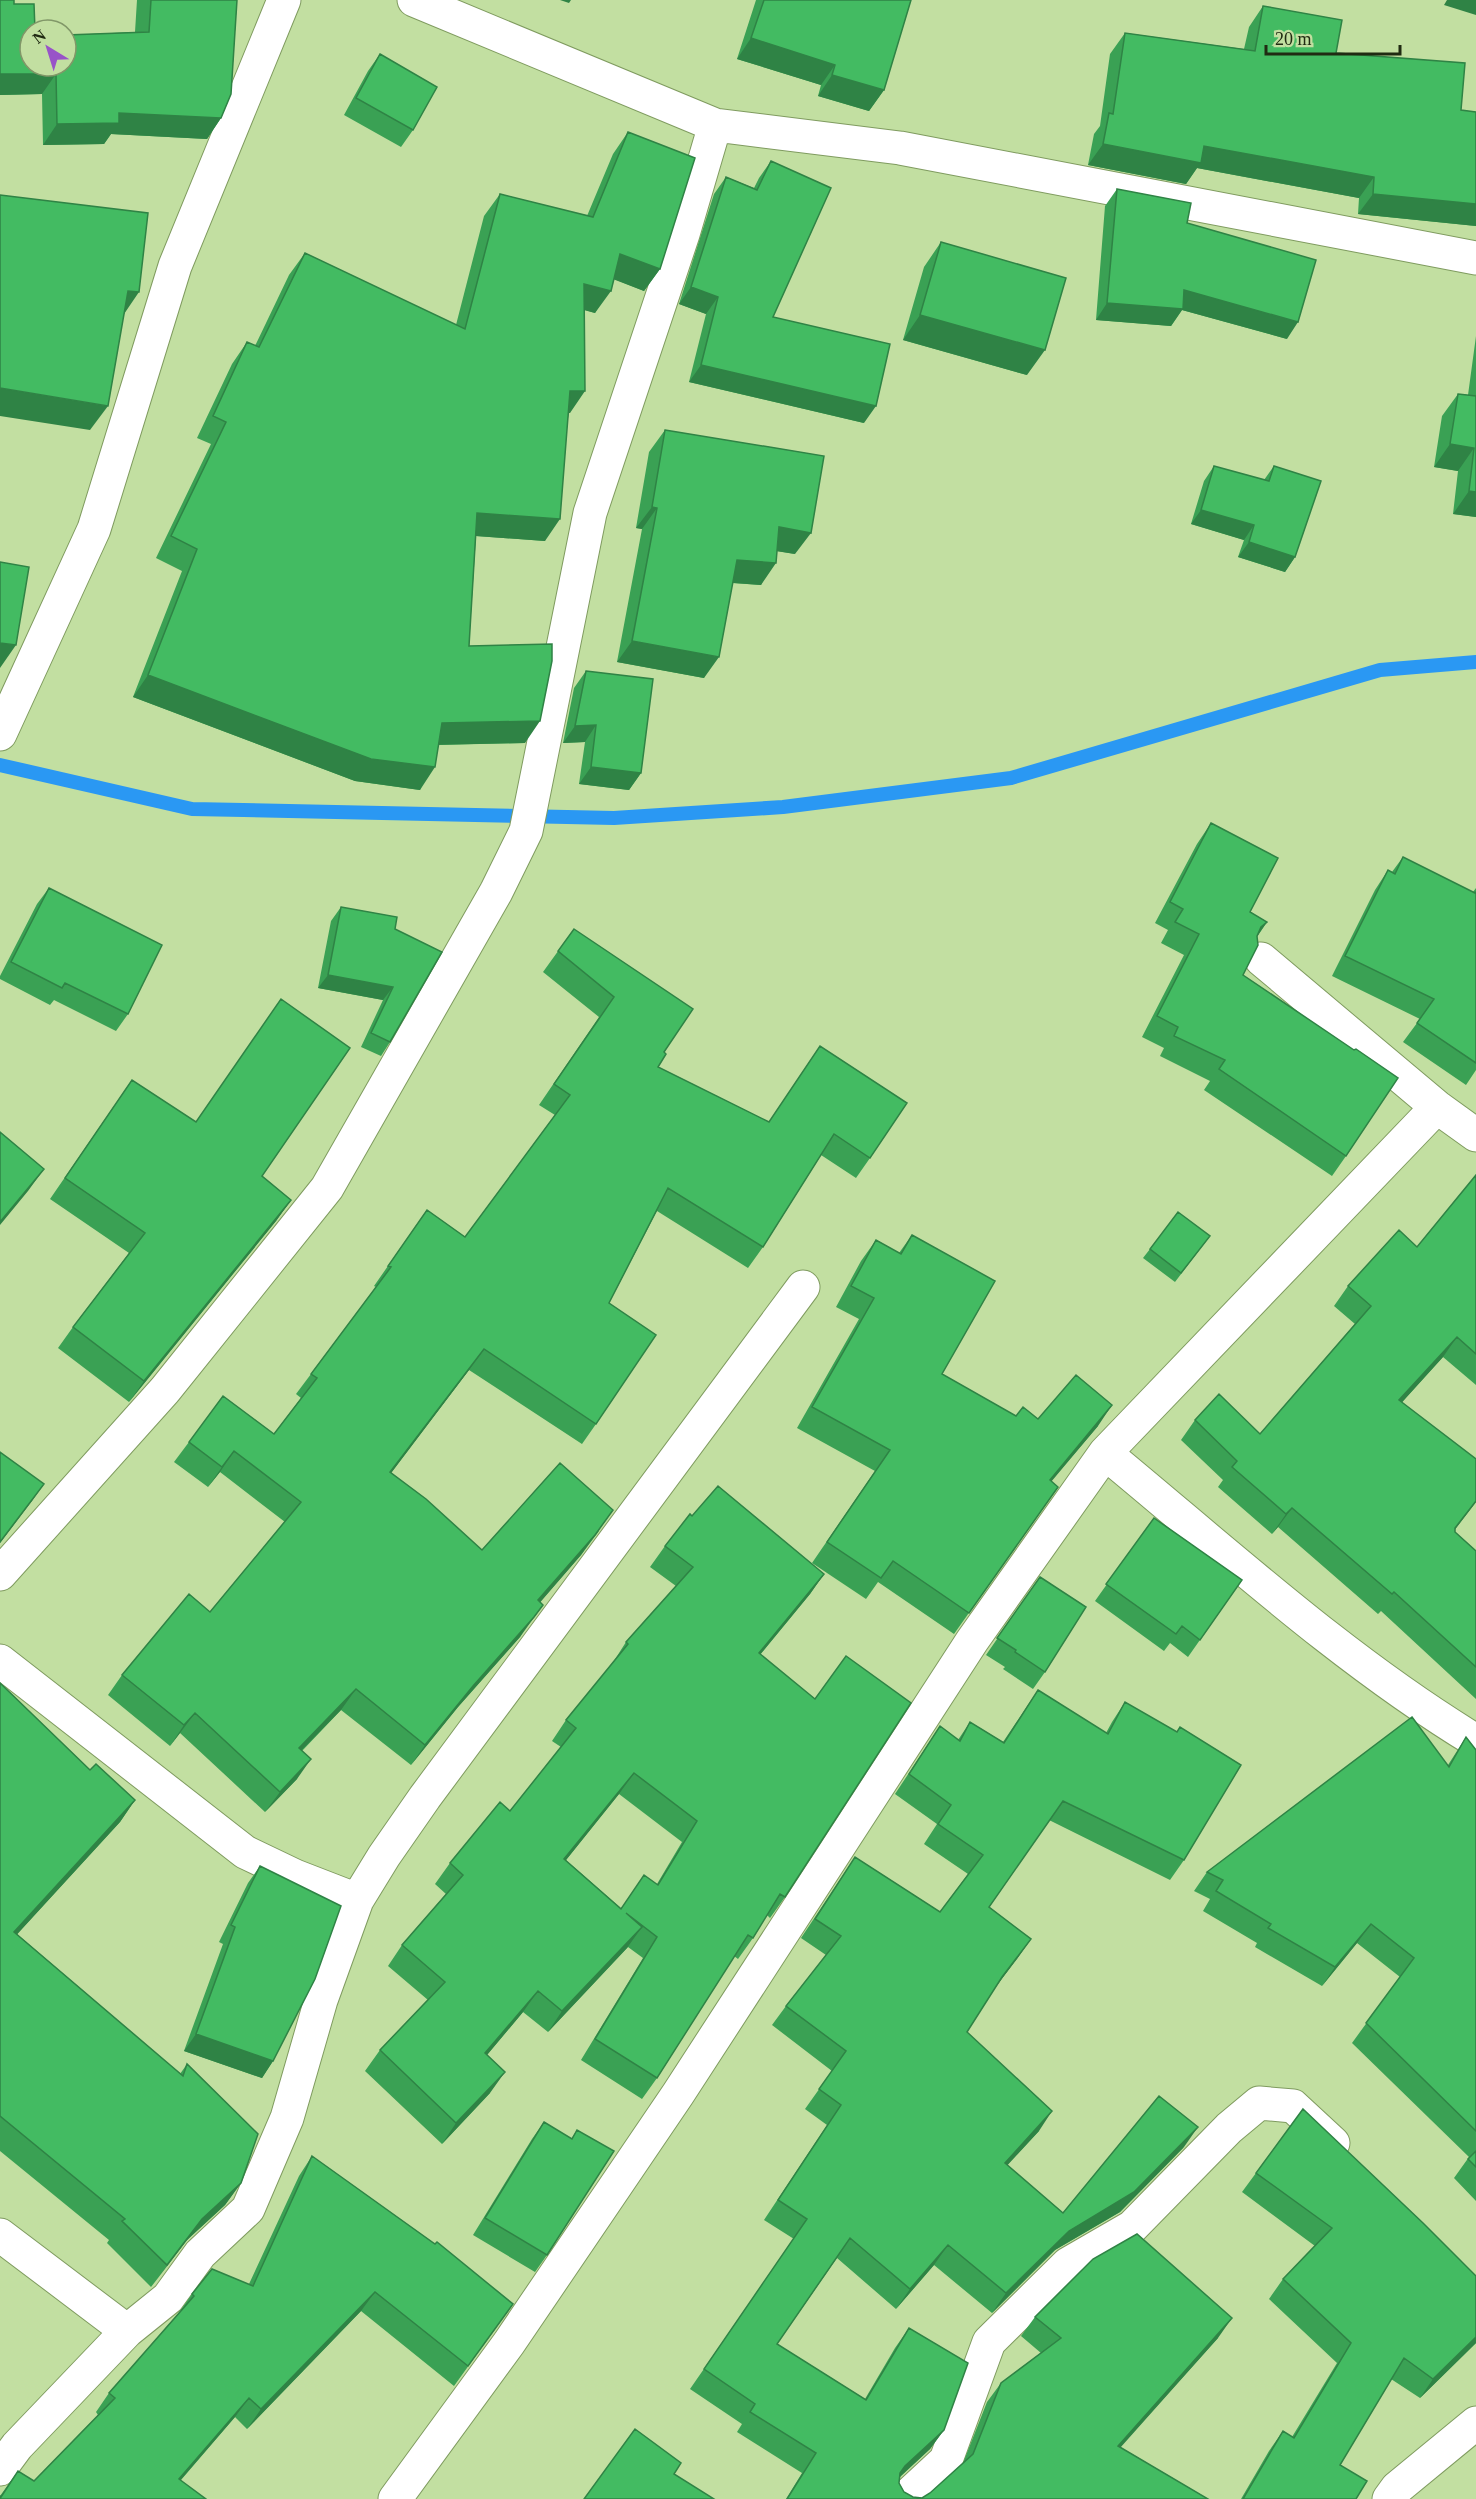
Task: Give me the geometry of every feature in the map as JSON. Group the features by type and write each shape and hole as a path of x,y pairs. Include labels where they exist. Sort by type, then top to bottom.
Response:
{"street":[{"path":"0,734 94,529 175,266 284,0"},
{"path":"414,0 715,125 900,148 1476,258"},
{"path":"0,1574 165,1390 327,1188 496,892 526,831 590,513 683,234 715,125"},
{"path":"1261,959 1437,1107 1476,1135"},
{"path":"395,2499 516,2334 678,2094 972,1641 1106,1453 1437,1107"},
{"path":"0,2469 17,2446 127,2331 168,2298 200,2254 248,2209 287,2118 321,2000 357,1900 384,1856 426,1797 803,1287"},
{"path":"1106,1453 1329,1638 1476,1741"},
{"path":"0,1660 245,1852 295,1876 357,1900"},
{"path":"903,2499 946,2460 989,2342 1068,2264 1132,2227 1229,2128 1259,2103 1293,2106 1358,2167"},
{"path":"0,2235 127,2331"},
{"path":"1389,2499 1397,2488 1476,2423"}],"building":[{"path":"0,0 14,0 14,4 34,4 35,18 18,18 18,74 0,74"},
{"path":"151,0 237,0 231,94 221,118 119,113 119,123 57,124 56,78 78,78 78,35 149,32"},
{"path":"764,0 911,0 884,90 832,75 835,65 751,38"},
{"path":"1263,6 1342,20 1336,53 1465,63 1461,110 1476,112 1476,204 1373,194 1374,177 1204,146 1201,163 1103,144 1109,113 1113,114 1125,33 1255,51"},
{"path":"380,54 437,87 413,130 356,98"},
{"path":"628,132 695,158 660,269 620,254 611,291 584,284 585,391 570,391 560,519 477,513 469,646 552,644 552,661 540,721 442,723 435,767 371,759 148,675 197,549 171,536 226,422 213,416 247,342 259,347 305,253 465,329 500,194 593,217"},
{"path":"771,161 831,188 773,317 890,344 876,406 701,365 718,297 691,287 726,177 757,190"},
{"path":"1117,189 1191,203 1187,223 1316,260 1298,322 1184,290 1183,309 1107,303"},
{"path":"0,195 148,213 139,292 128,291 108,406 0,388"},
{"path":"941,242 1066,278 1045,350 920,315"},
{"path":"1458,394 1476,396 1476,492 1469,491 1474,448 1450,444"},
{"path":"665,430 824,456 811,533 779,527 776,563 737,560 719,657 632,641 657,508 652,507"},
{"path":"1214,466 1269,481 1274,466 1321,481 1295,557 1249,542 1254,525 1201,510"},
{"path":"0,562 29,567 16,645 0,643"},
{"path":"586,671 653,679 641,773 591,767 596,725 575,726"},
{"path":"1211,823 1278,858 1250,912 1267,922 1261,927 1257,936 1258,945 1243,975 1398,1078 1346,1156 1219,1069 1225,1060 1174,1036 1178,1027 1157,1016 1199,934 1175,922 1183,909 1170,902"},
{"path":"1403,857 1476,892 1476,1063 1417,1023 1434,999 1345,956 1388,870 1395,874"},
{"path":"49,888 162,945 128,1014 65,983 62,988 11,962"},
{"path":"341,907 397,917 395,929 442,952 390,1042 371,1033 393,987 328,975"},
{"path":"574,929 693,1009 664,1052 666,1054 658,1067 769,1122 820,1046 907,1103 870,1158 834,1134 763,1247 668,1188 609,1303 656,1335 596,1424 484,1349 390,1472 426,1499 482,1550 560,1463 613,1510 595,1535 538,1600 543,1605 534,1617 425,1745 356,1689 299,1748 311,1759 280,1792 195,1713 184,1725 122,1675 189,1594 210,1612 301,1502 234,1451 222,1467 189,1442 223,1396 274,1434 317,1378 311,1374 391,1267 388,1266 427,1210 465,1237 570,1095 554,1084 614,997 558,951"},
{"path":"281,999 350,1048 262,1176 291,1200 144,1381 73,1327 145,1233 65,1178 132,1080 196,1122"},
{"path":"0,1132 44,1169 0,1222"},
{"path":"1476,1175 1476,1354 1457,1337 1399,1400 1476,1459 1476,1501 1455,1528 1455,1532 1476,1551 1476,1667 1394,1592 1392,1594 1292,1508 1286,1514 1232,1467 1237,1461 1195,1420 1219,1394 1260,1434 1371,1306 1348,1286 1399,1230 1417,1247"},
{"path":"1178,1212 1210,1236 1181,1273 1150,1249"},
{"path":"912,1235 995,1281 942,1374 1016,1416 1023,1407 1038,1419 1076,1375 1112,1405 1050,1480 1058,1487 969,1613 893,1561 881,1578 827,1542 890,1450 812,1407 874,1298 851,1286 876,1240 901,1254"},
{"path":"0,1452 44,1484 0,1542"},
{"path":"718,1486 824,1574 759,1653 815,1699 846,1656 911,1703 785,1897 780,1894 753,1938 748,1935 657,2078 595,2039 657,1937 626,1913 642,1927 562,2011 538,1991 485,2053 505,2072 456,2123 380,2050 445,1982 402,1945 463,1875 450,1863 500,1802 510,1811 576,1728 566,1720 628,1644 626,1642 693,1567 665,1546 690,1514 692,1516","holes":["634,1773 697,1821 658,1885 644,1875 621,1909 564,1859"]},
{"path":"1154,1518 1242,1580 1200,1640 1182,1626 1176,1634 1106,1584"},
{"path":"1040,1577 1086,1607 1045,1672 997,1638"},
{"path":"0,1683 90,1770 96,1764 135,1800 14,1932 183,2076 187,2064 258,2134 241,2183 202,2219 167,2265 122,2221 125,2219 0,2116"},
{"path":"1038,1690 1108,1734 1125,1702 1177,1732 1180,1727 1241,1765 1184,1860 1063,1801 989,1907 1031,1939 1002,1977 967,2032 1052,2111 1005,2163 1063,2213 1159,2096 1198,2127 1134,2192 1069,2231 1006,2293 948,2245 910,2289 850,2238 777,2344 866,2400 909,2328 968,2363 944,2430 900,2473 899,2483 904,2492 913,2497 922,2498 973,2454 1001,2383 1061,2338 1035,2317 1093,2259 1137,2234 1232,2318 1118,2446 1208,2499 787,2499 816,2453 750,2412 755,2404 704,2369 807,2219 778,2200 841,2105 819,2089 846,2051 786,2006 841,1936 815,1919 855,1857 940,1912 983,1855 938,1824 951,1805 909,1774 940,1726 960,1741 970,1722 1004,1743"},
{"path":"1412,1717 1449,1767 1466,1737 1476,1750 1476,2131 1366,2023 1414,1958 1371,1924 1335,1967 1268,1928 1271,1924 1216,1891 1223,1880 1207,1872"},
{"path":"260,1866 341,1906 315,1979 273,2061 196,2034 235,1927 231,1925"},
{"path":"1303,2109 1476,2276 1476,2337 1433,2379 1404,2358 1340,2465 1367,2481 1356,2499 1243,2499 1283,2431 1294,2438 1351,2343 1283,2279 1332,2228 1256,2173"},
{"path":"544,2122 572,2139 577,2130 614,2151 547,2255 485,2218"},
{"path":"1476,2151 1476,2167 1468,2159"},
{"path":"312,2156 435,2244 437,2242 513,2304 468,2366 375,2292 261,2409 249,2398 179,2479 206,2499 0,2499 18,2471 34,2481 115,2398 109,2393 194,2296 192,2294 212,2269 253,2286"},
{"path":"635,2429 681,2463 674,2474 714,2499 584,2499"}],"waterway":[{"path":"0,765 192,809 614,818 783,807 1011,778 1380,670 1476,662"}]}
